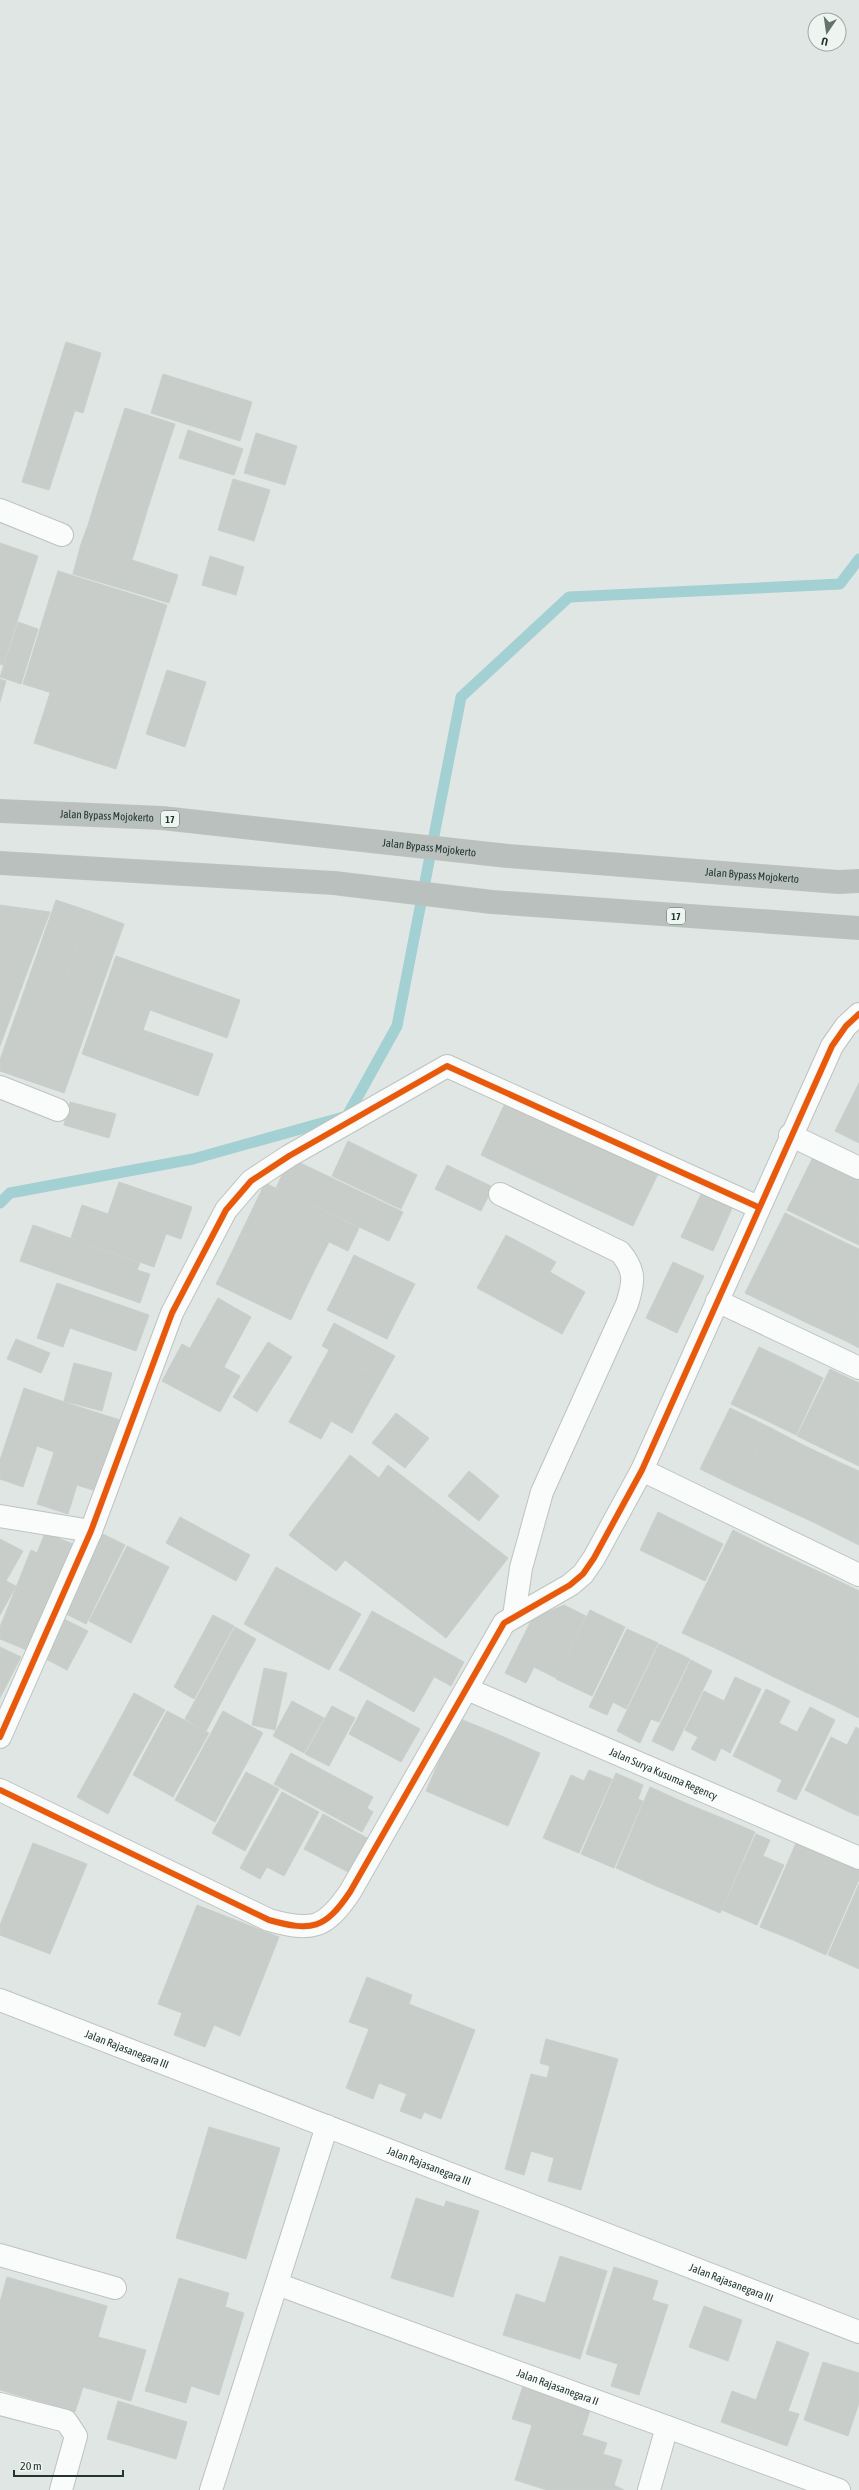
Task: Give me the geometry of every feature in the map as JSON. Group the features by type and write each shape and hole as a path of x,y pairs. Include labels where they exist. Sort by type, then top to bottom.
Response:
{"highway":[{"name":"Jalan Bypass Mojokerto","path":"0,811 162,818 508,856 838,882 859,881"},
{"name":"17","path":"0,863 334,883 492,902 859,928"}],"street":[{"path":"0,510 62,535"},
{"path":"0,1790 269,1920 290,1926 308,1927 324,1922 336,1912 350,1892 467,1689 495,1636 504,1623 570,1585 583,1574 642,1470 718,1301 790,1135 832,1046 846,1026 859,1014"},
{"path":"0,1737 91,1531 172,1313 226,1210 251,1181 289,1156 447,1066 758,1207"},
{"path":"0,1087 58,1110"},
{"path":"790,1135 859,1168"},
{"path":"500,1194 620,1252 629,1264 633,1278 627,1304 542,1492 521,1568 514,1616"},
{"path":"718,1301 859,1368"},
{"path":"642,1470 859,1575"},
{"path":"0,1516 91,1531"},
{"name":"Jalan Surya Kusuma Regency","path":"467,1689 859,1858"},
{"name":"Jalan Rajasanegara III","path":"0,2000 859,2332"},
{"path":"211,2490 327,2126"},
{"path":"0,2256 115,2288"},
{"name":"Jalan Rajasanegara II","path":"276,2284 839,2490"},
{"path":"0,2404 66,2421 76,2436 60,2490"},
{"path":"649,2490 668,2427"}],"building":[{"path":"66,342 101,353 83,413 47,402"},
{"path":"163,374 252,402 240,441 151,413"},
{"path":"47,402 75,410 49,490 22,482"},
{"path":"125,408 175,424 162,464 112,448"},
{"path":"188,430 243,449 234,475 179,458"},
{"path":"256,433 297,446 285,485 244,473"},
{"path":"112,448 162,464 147,511 97,495"},
{"path":"233,479 270,490 254,541 218,530"},
{"path":"97,495 147,511 138,541 88,525"},
{"path":"88,525 138,541 132,560 81,544"},
{"path":"0,543 38,556 3,665 0,664"},
{"path":"81,544 132,560 123,589 73,574"},
{"path":"210,556 244,567 236,595 202,585"},
{"path":"132,560 178,575 169,603 123,589"},
{"path":"58,571 119,590 84,703 23,684"},
{"path":"119,590 167,605 132,718 84,703"},
{"path":"18,622 38,629 21,684 0,677"},
{"path":"167,670 206,682 185,747 146,734"},
{"path":"0,679 6,681 0,702"},
{"path":"50,693 84,703 68,754 34,743"},
{"path":"84,703 132,718 116,769 68,754"},
{"path":"56,900 89,911 29,1081 0,1071 0,1060"},
{"path":"0,905 50,912 29,967 0,956"},
{"path":"89,911 124,924 64,1093 29,1081"},
{"path":"0,956 29,967 0,1046"},
{"path":"116,956 240,1000 227,1038 150,1010 143,1030 213,1054 198,1096 82,1054"},
{"path":"859,1083 859,1143 835,1131"},
{"path":"506,1101 552,1123 527,1177 481,1155"},
{"path":"70,1102 116,1114 109,1138 64,1125"},
{"path":"552,1123 604,1146 579,1201 527,1177"},
{"path":"348,1141 417,1175 401,1209 332,1176"},
{"path":"604,1146 659,1172 633,1226 579,1201"},
{"path":"814,1155 859,1177 859,1212 846,1239 787,1210"},
{"path":"290,1158 403,1212 389,1241 276,1188"},
{"path":"447,1165 493,1187 481,1211 435,1189"},
{"path":"119,1182 192,1207 181,1239 108,1214"},
{"path":"265,1183 359,1228 348,1251 254,1206"},
{"path":"703,1190 734,1204 713,1251 681,1237"},
{"path":"82,1205 166,1234 154,1267 71,1238"},
{"path":"254,1206 329,1242 315,1269 241,1233"},
{"path":"859,1212 859,1245 846,1239"},
{"path":"785,1213 844,1242 805,1322 745,1293"},
{"path":"33,1225 140,1263 137,1270 150,1274 140,1303 20,1261"},
{"path":"241,1233 315,1269 302,1296 228,1260"},
{"path":"506,1235 556,1262 550,1272 585,1292 562,1334 477,1288"},
{"path":"844,1242 859,1249 859,1314 846,1341 805,1322"},
{"path":"354,1255 415,1284 401,1311 341,1282"},
{"path":"228,1260 302,1296 291,1320 216,1284"},
{"path":"673,1262 704,1276 677,1333 646,1318"},
{"path":"341,1282 401,1311 387,1339 327,1310"},
{"path":"57,1283 83,1292 63,1347 37,1338"},
{"path":"83,1292 149,1315 136,1351 70,1328"},
{"path":"218,1298 251,1317 224,1367 190,1348"},
{"path":"859,1314 859,1348 846,1341"},
{"path":"334,1323 395,1356 382,1379 322,1346"},
{"path":"16,1339 50,1353 41,1373 7,1359"},
{"path":"268,1342 292,1357 257,1412 233,1397"},
{"path":"182,1344 240,1376 220,1412 162,1381"},
{"path":"759,1347 791,1362 763,1419 731,1404"},
{"path":"329,1350 361,1368 321,1439 289,1422"},
{"path":"791,1362 823,1378 796,1435 763,1419"},
{"path":"74,1363 112,1373 102,1411 64,1401"},
{"path":"361,1368 382,1379 352,1433 331,1421"},
{"path":"830,1369 859,1383 859,1408 836,1455 797,1436"},
{"path":"24,1388 70,1404 54,1452 37,1446 23,1487 0,1479 0,1460"},
{"path":"70,1404 123,1421 99,1492 77,1485 68,1514 37,1504"},
{"path":"730,1408 769,1427 739,1488 700,1469"},
{"path":"859,1408 859,1466 836,1455"},
{"path":"396,1413 429,1438 405,1468 372,1443"},
{"path":"769,1427 803,1445 774,1504 739,1488"},
{"path":"803,1445 841,1463 813,1522 774,1504"},
{"path":"350,1455 379,1478 388,1465 508,1558 446,1638 345,1560 336,1571 289,1535"},
{"path":"841,1463 859,1471 859,1531 853,1542 813,1522"},
{"path":"469,1471 499,1496 479,1521 448,1496"},
{"path":"658,1512 723,1544 705,1581 640,1550"},
{"path":"180,1517 250,1555 236,1581 166,1543"},
{"path":"733,1530 765,1546 715,1648 682,1633"},
{"path":"859,1531 859,1545 853,1542"},
{"path":"99,1532 125,1545 86,1624 60,1611"},
{"path":"45,1533 73,1544 29,1651 0,1639 0,1627 31,1550 37,1553"},
{"path":"0,1539 23,1551 6,1581 16,1586 0,1615"},
{"path":"127,1546 169,1567 146,1613 104,1592"},
{"path":"765,1546 794,1560 744,1662 715,1648"},
{"path":"794,1560 824,1574 774,1677 744,1662"},
{"path":"276,1567 330,1597 299,1654 244,1624"},
{"path":"824,1574 851,1587 801,1690 774,1677"},
{"path":"851,1587 859,1591 859,1652 833,1705 801,1690"},
{"path":"104,1592 146,1613 131,1643 89,1621"},
{"path":"330,1597 361,1614 329,1670 299,1654"},
{"path":"564,1605 586,1616 556,1678 534,1667 526,1683 505,1673 532,1619"},
{"path":"590,1610 625,1627 592,1696 556,1679"},
{"path":"372,1611 464,1662 451,1686 359,1635"},
{"path":"213,1615 234,1626 194,1699 174,1687"},
{"path":"62,1618 88,1631 67,1670 42,1657"},
{"path":"235,1627 256,1639 237,1673 216,1662"},
{"path":"627,1629 658,1643 626,1709 613,1702 607,1715 589,1707"},
{"path":"359,1635 434,1677 414,1712 339,1670"},
{"path":"659,1644 690,1659 659,1722 651,1719 640,1743 617,1731"},
{"path":"0,1647 21,1657 0,1698"},
{"path":"859,1652 859,1718 833,1705"},
{"path":"691,1660 712,1671 673,1751 652,1741"},
{"path":"216,1662 237,1673 206,1731 185,1719"},
{"path":"264,1668 287,1673 275,1730 252,1725"},
{"path":"735,1677 761,1689 730,1753 721,1748 715,1761 691,1749 698,1737 685,1730 704,1691 724,1701"},
{"path":"766,1689 790,1701 779,1723 797,1732 810,1707 835,1720 796,1800 777,1791 782,1780 733,1756"},
{"path":"134,1693 165,1710 137,1760 107,1743"},
{"path":"367,1700 420,1729 401,1762 349,1734"},
{"path":"292,1701 324,1718 304,1753 273,1736"},
{"path":"332,1706 355,1718 329,1766 305,1754"},
{"path":"167,1711 209,1733 173,1797 133,1775"},
{"path":"223,1711 263,1733 244,1768 204,1746"},
{"path":"458,1718 497,1734 465,1808 426,1791"},
{"path":"856,1727 859,1729 859,1792 849,1812 805,1790 831,1737 847,1745"},
{"path":"497,1734 540,1753 508,1826 465,1808"},
{"path":"107,1743 137,1760 108,1814 77,1797"},
{"path":"204,1746 244,1768 215,1822 175,1800"},
{"path":"291,1753 373,1797 367,1808 373,1812 362,1832 274,1784"},
{"path":"589,1770 612,1779 579,1853 543,1838 571,1775 584,1781"},
{"path":"246,1772 279,1789 245,1851 212,1833"},
{"path":"616,1773 643,1785 638,1799 643,1801 614,1868 581,1854"},
{"path":"650,1787 690,1805 656,1886 616,1868"},
{"path":"282,1792 319,1812 284,1876 267,1867 260,1879 240,1868"},
{"path":"859,1792 859,1816 849,1812"},
{"path":"690,1805 727,1820 692,1901 656,1886"},
{"path":"323,1814 369,1839 350,1873 304,1849"},
{"path":"727,1820 755,1832 720,1913 692,1901"},
{"path":"756,1834 770,1840 763,1856 784,1865 757,1925 722,1910"},
{"path":"33,1843 87,1864 50,1954 0,1935 0,1925"},
{"path":"796,1843 829,1857 793,1940 760,1927"},
{"path":"829,1857 859,1870 859,1879 826,1955 793,1940"},
{"path":"859,1884 859,1969 828,1955"},
{"path":"197,1905 279,1937 240,2036 214,2025 205,2047 174,2035 182,2013 158,2004"},
{"path":"367,1977 412,1995 409,2004 437,2015 407,2094 379,2083 373,2099 346,2088 369,2029 349,2022"},
{"path":"437,2015 475,2030 441,2119 424,2112 421,2119 400,2111"},
{"path":"546,2039 618,2059 581,2190 548,2181 554,2158 531,2151 524,2175 505,2169 531,2074 547,2078 550,2066 540,2063"},
{"path":"209,2127 280,2148 246,2259 176,2238"},
{"path":"416,2198 444,2207 446,2201 479,2211 453,2297 391,2278"},
{"path":"560,2256 607,2271 580,2359 503,2335 516,2294 545,2303"},
{"path":"614,2267 658,2281 652,2300 668,2305 639,2395 611,2386 618,2364 586,2354"},
{"path":"7,2277 107,2306 98,2337 146,2350 131,2401 83,2387 75,2412 0,2390 0,2302"},
{"path":"179,2278 229,2293 225,2307 244,2313 219,2395 191,2386 186,2403 145,2391"},
{"path":"704,2306 742,2320 728,2361 689,2347"},
{"path":"777,2341 809,2353 788,2411 799,2414 787,2446 721,2422 732,2391 756,2400"},
{"path":"823,2362 859,2373 859,2403 848,2436 804,2420"},
{"path":"524,2383 592,2404 582,2435 607,2443 603,2454 622,2460 614,2485 624,2490 547,2490 515,2480 532,2425 512,2419"},
{"path":"118,2401 187,2422 176,2459 107,2439"}],"waterway":[{"path":"0,1203 10,1193 193,1159 347,1116 397,1026 461,697 569,597 840,584 859,559"}],"cycle path":[{"path":"0,1790 269,1920 296,1926 307,1926 325,1920 333,1914 350,1892 504,1623 570,1585 583,1574 594,1558 642,1470 832,1046 846,1026 859,1014"},
{"path":"0,1737 91,1531 172,1313 226,1210 251,1181 289,1156 447,1066 758,1207"}]}
